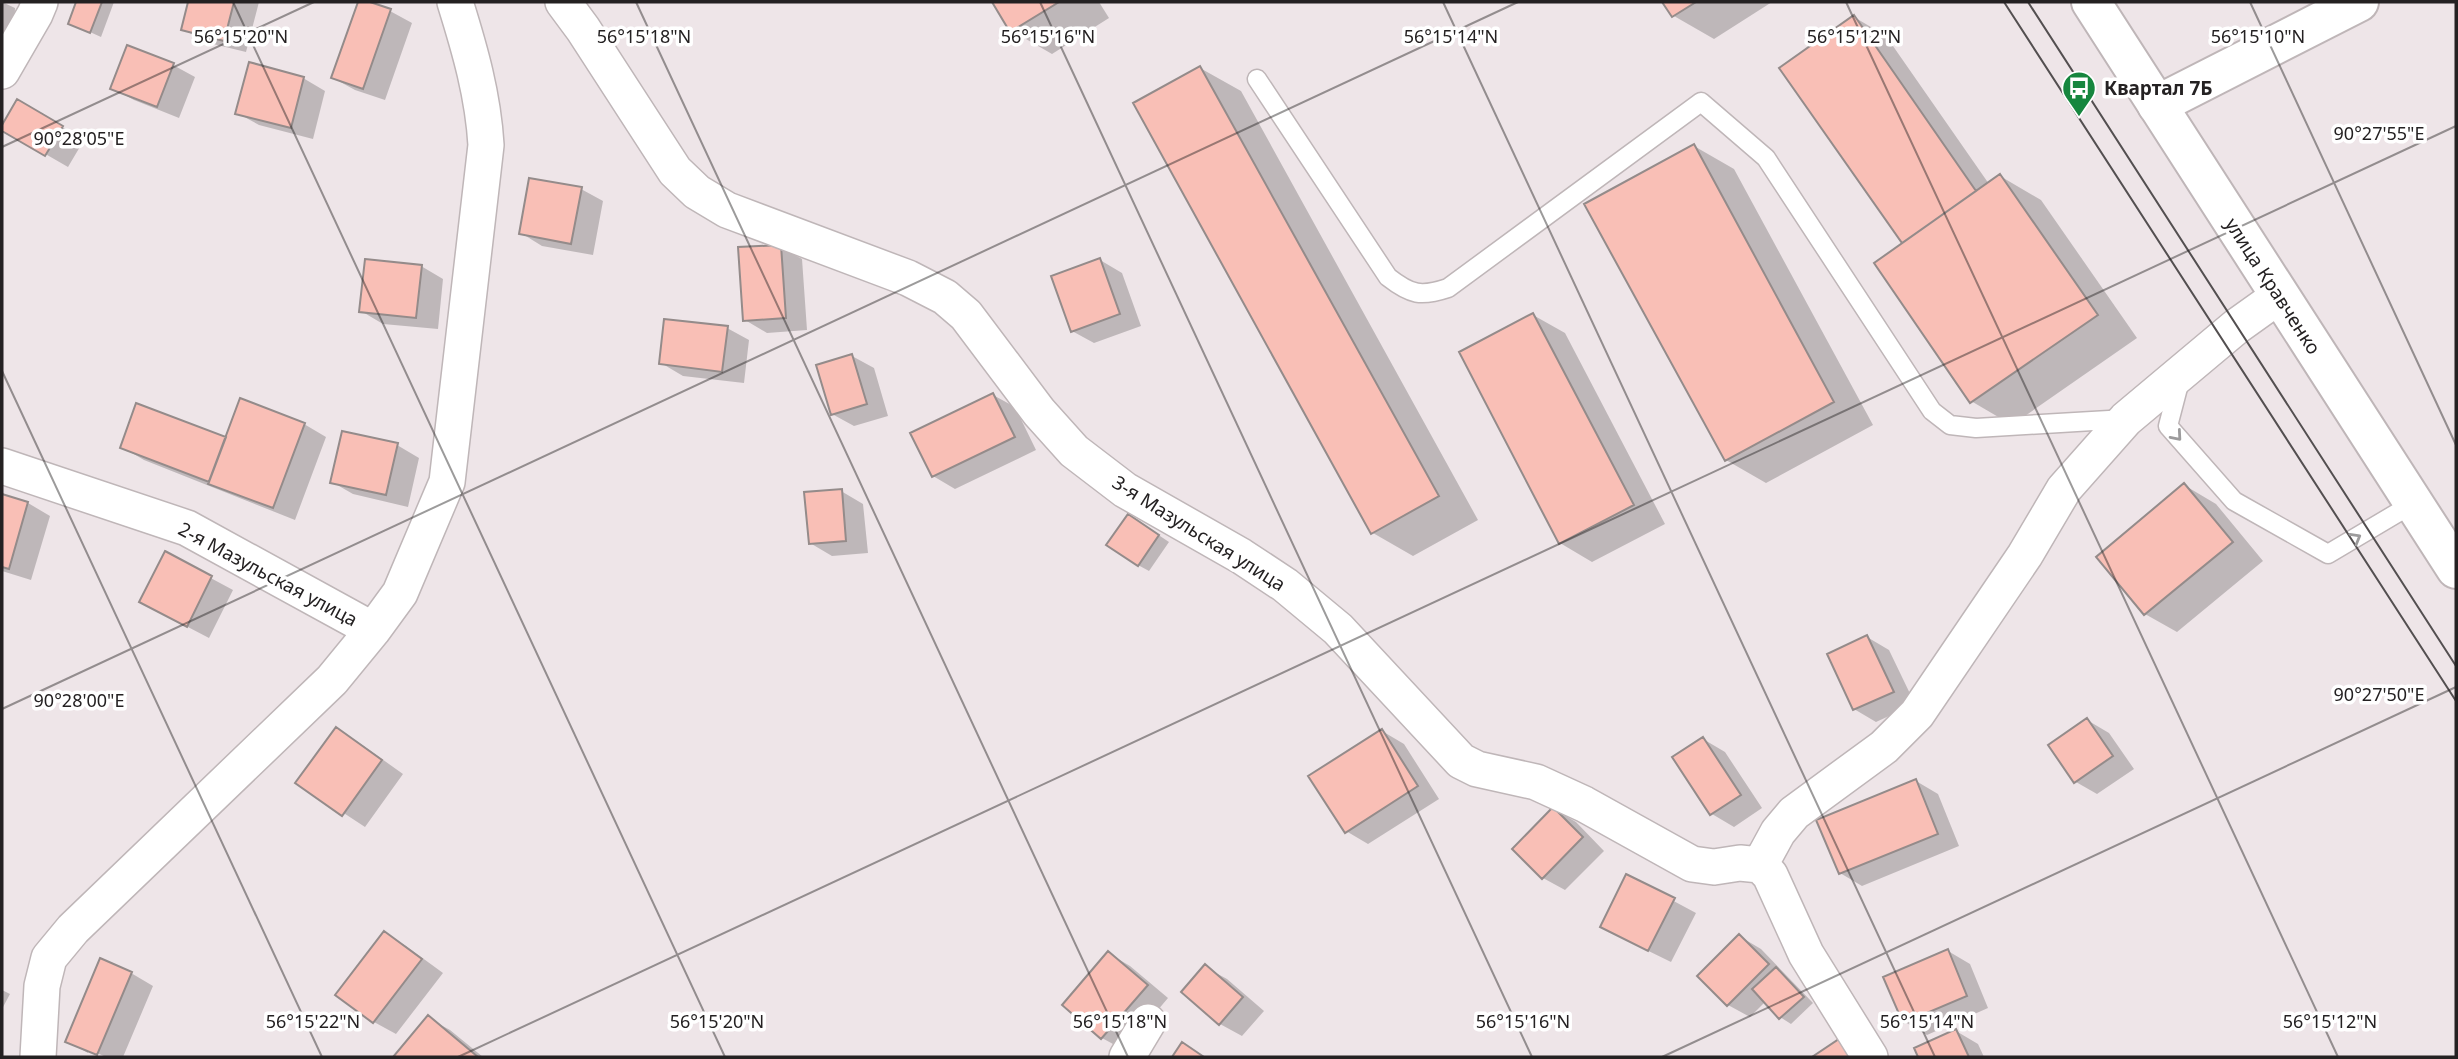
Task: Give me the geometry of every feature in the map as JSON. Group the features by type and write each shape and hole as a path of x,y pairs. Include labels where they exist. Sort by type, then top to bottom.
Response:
{"main road":[{"name":"улица Кравченко","path":"2091,2 2279,296 2453,558"},
{"path":"2157,105 2359,2"}],"street":[{"path":"2,71 40,2"},
{"path":"38,1057 41,986 49,958 73,929 332,680 400,593 447,482 486,145 477,75 455,2"},
{"name":"3-я Мазульская улица","path":"563,2 675,172 697,192 727,209 908,278 945,297 966,315 1039,412 1074,451 1125,490 1241,556 1285,585 1338,629 1461,761 1477,769 1536,782 1584,804 1692,864 1714,867 1740,863 1760,865"},
{"path":"1870,1057 1806,954 1770,875 1760,865 1778,832 1794,813 1884,747 1917,714 2025,555 2064,489 2126,419 2237,326 2279,296"},
{"name":"2-я Мазульская улица","path":"2,466 187,528 373,629"},
{"path":"1127,1057 1148,1022"}],"lane":[{"path":"1256,79 1388,278 1406,291 1429,294 1448,288 1701,102 1766,158 1931,411 1950,425 1976,428 2126,419"},
{"path":"2182,373 2168,426 2234,501 2328,554 2414,503"}],"building":[{"path":"76,2 102,2 90,33 68,24"},
{"path":"188,2 234,2 224,41 181,30"},
{"path":"358,2 370,2 391,9 363,89 331,78"},
{"path":"992,2 1059,2 1010,32"},
{"path":"1662,2 1696,2 1672,17"},
{"path":"1854,15 1976,191 1902,243 1779,68"},
{"path":"127,45 174,63 157,107 110,89"},
{"path":"249,62 304,77 291,128 235,114"},
{"path":"1200,66 1439,496 1371,534 1133,103"},
{"path":"17,99 63,126 45,156 2,131 2,125"},
{"path":"1694,144 1834,402 1725,461 1584,204"},
{"path":"2000,174 2098,315 1970,403 1874,263"},
{"path":"529,178 582,187 571,244 519,234"},
{"path":"781,245 786,318 743,321 738,247"},
{"path":"1100,258 1120,314 1071,332 1051,276"},
{"path":"365,259 422,265 416,318 359,312"},
{"path":"1533,313 1634,505 1559,544 1459,352"},
{"path":"664,319 728,326 722,372 659,364"},
{"path":"852,354 867,404 831,415 816,365"},
{"path":"993,393 1015,437 932,477 910,433"},
{"path":"240,398 305,423 273,508 208,484"},
{"path":"136,403 226,437 209,482 120,448"},
{"path":"342,431 398,443 386,495 330,483"},
{"path":"2184,483 2233,542 2144,615 2096,557"},
{"path":"842,489 846,541 809,544 804,492"},
{"path":"2,494 28,502 9,569 2,567"},
{"path":"1128,514 1159,535 1138,566 1106,545"},
{"path":"165,551 212,576 187,627 139,602"},
{"path":"1867,635 1894,692 1853,710 1827,654"},
{"path":"2087,718 2113,756 2074,783 2048,745"},
{"path":"336,727 382,760 342,816 295,783"},
{"path":"1382,729 1418,786 1345,833 1308,776"},
{"path":"1703,737 1741,795 1710,815 1672,757"},
{"path":"1916,779 1938,834 1839,874 1816,820"},
{"path":"1553,807 1583,837 1542,879 1512,849"},
{"path":"1626,874 1675,898 1648,951 1600,927"},
{"path":"384,931 422,959 373,1023 335,995"},
{"path":"1739,934 1769,964 1727,1006 1697,976"},
{"path":"1948,949 1967,996 1903,1023 1883,977"},
{"path":"1108,951 1148,985 1101,1039 1062,1005"},
{"path":"100,958 132,972 97,1055 65,1042"},
{"path":"1205,964 1243,997 1219,1025 1181,992"},
{"path":"1776,967 1804,997 1779,1019 1752,989"},
{"path":"428,1015 478,1057 393,1057"},
{"path":"1956,1029 1969,1057 1918,1057 1914,1048"},
{"path":"1839,1039 1851,1057 1812,1057"},
{"path":"1182,1042 1204,1057 1172,1057"}],"tram line":[{"path":"2004,2 2456,701"},
{"path":"2028,2 2456,666"}],"place":[{"name":"Квартал 7Б","path":"2079,118"}]}
